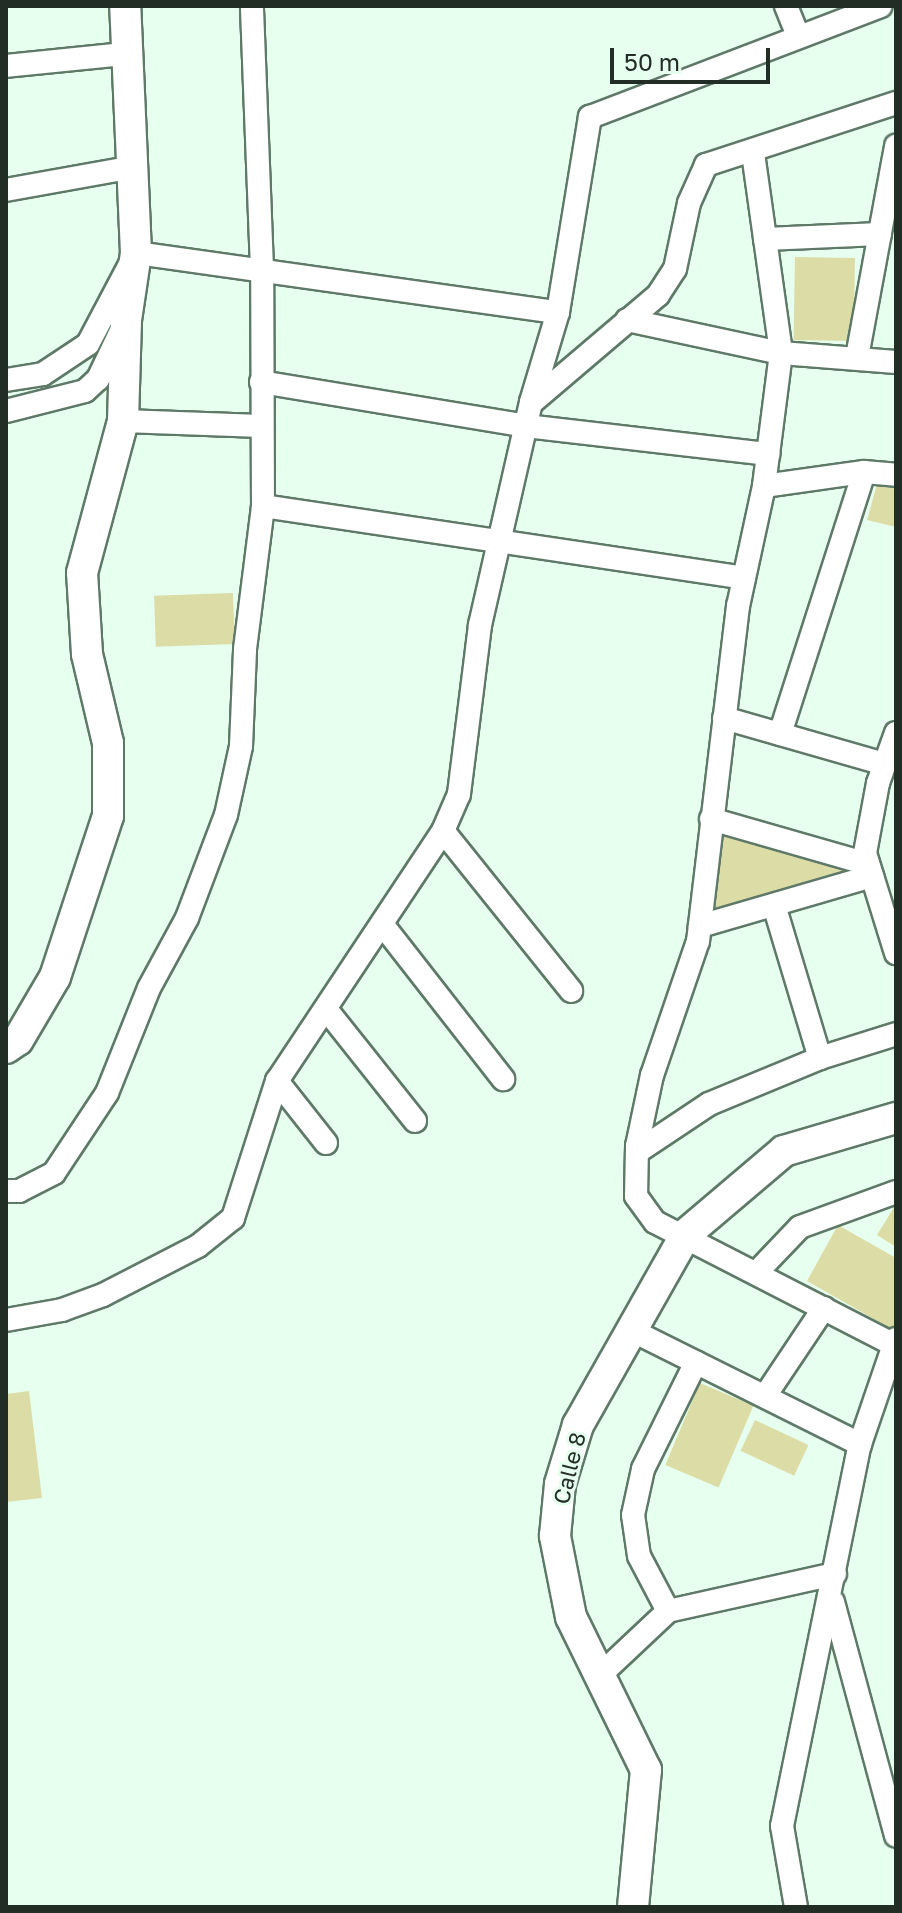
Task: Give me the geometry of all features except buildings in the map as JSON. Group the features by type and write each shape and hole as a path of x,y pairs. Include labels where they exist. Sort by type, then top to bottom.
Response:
{"street":[{"path":"6,1048 18,1040 55,977 108,816 108,743 87,654 82,573 123,421 126,320 136,253 125,6"},
{"path":"6,1191 19,1191 54,1173 107,1093 149,988 187,918 226,815 241,746 245,649 263,506 262,269 252,6"},
{"path":"786,6 798,35"},
{"path":"6,1320 62,1310 103,1295 220,1233 233,1218 277,1081 443,831 466,758 480,625 499,539 531,403 558,312 590,117 880,6"},
{"path":"6,66 125,54"},
{"path":"531,403 658,295 675,269 689,203 706,165 753,153 896,103"},
{"path":"857,357 896,146"},
{"path":"753,153 781,353 764,486 744,578 724,718 700,926 652,1075 637,1152 636,1196 641,1207 655,1222 686,1234 894,1342 860,1444 782,1826 796,1907"},
{"path":"6,190 134,167"},
{"path":"765,239 880,234"},
{"path":"136,253 558,312"},
{"path":"6,380 43,374 88,344 136,253"},
{"path":"6,411 85,391 98,379 126,320"},
{"path":"627,320 781,353 896,362"},
{"path":"261,382 526,426 768,454"},
{"path":"123,421 261,426"},
{"path":"764,486 864,472 896,475"},
{"path":"780,734 864,472"},
{"path":"263,506 744,578"},
{"path":"724,718 884,764"},
{"path":"896,733 884,764 865,853 896,953"},
{"path":"711,819 870,870"},
{"path":"443,831 571,991"},
{"path":"700,926 774,905 870,870"},
{"path":"774,905 820,1058"},
{"path":"382,924 503,1079"},
{"path":"326,1009 415,1121"},
{"path":"637,1152 709,1104 820,1058 896,1034"},
{"path":"277,1081 326,1143"},
{"name":"Calle 8","path":"633,1907 646,1770 598,1677 561,1581 555,1536 560,1484 578,1425 686,1234 784,1151 896,1118"},
{"path":"757,1272 775,1247 800,1227 896,1192"},
{"path":"765,1396 824,1308"},
{"path":"633,1331 860,1444"},
{"path":"668,1611 639,1556 633,1515 643,1469 696,1362"},
{"path":"598,1677 668,1611 833,1584"},
{"path":"833,1584 896,1836"}],"green space":[{"path":"795,257 855,258 854,341 794,340"},
{"path":"877,484 896,489 896,527 867,520"},
{"path":"233,593 235,644 156,647 154,596"},
{"path":"729,832 841,865 845,877 716,910 711,907 722,834"},
{"path":"896,1204 896,1247 877,1235"},
{"path":"838,1225 896,1258 895,1331 807,1281"},
{"path":"700,1383 753,1406 719,1488 665,1465"},
{"path":"29,1391 42,1498 6,1502 6,1394"},
{"path":"755,1420 808,1445 794,1476 741,1451"}]}
